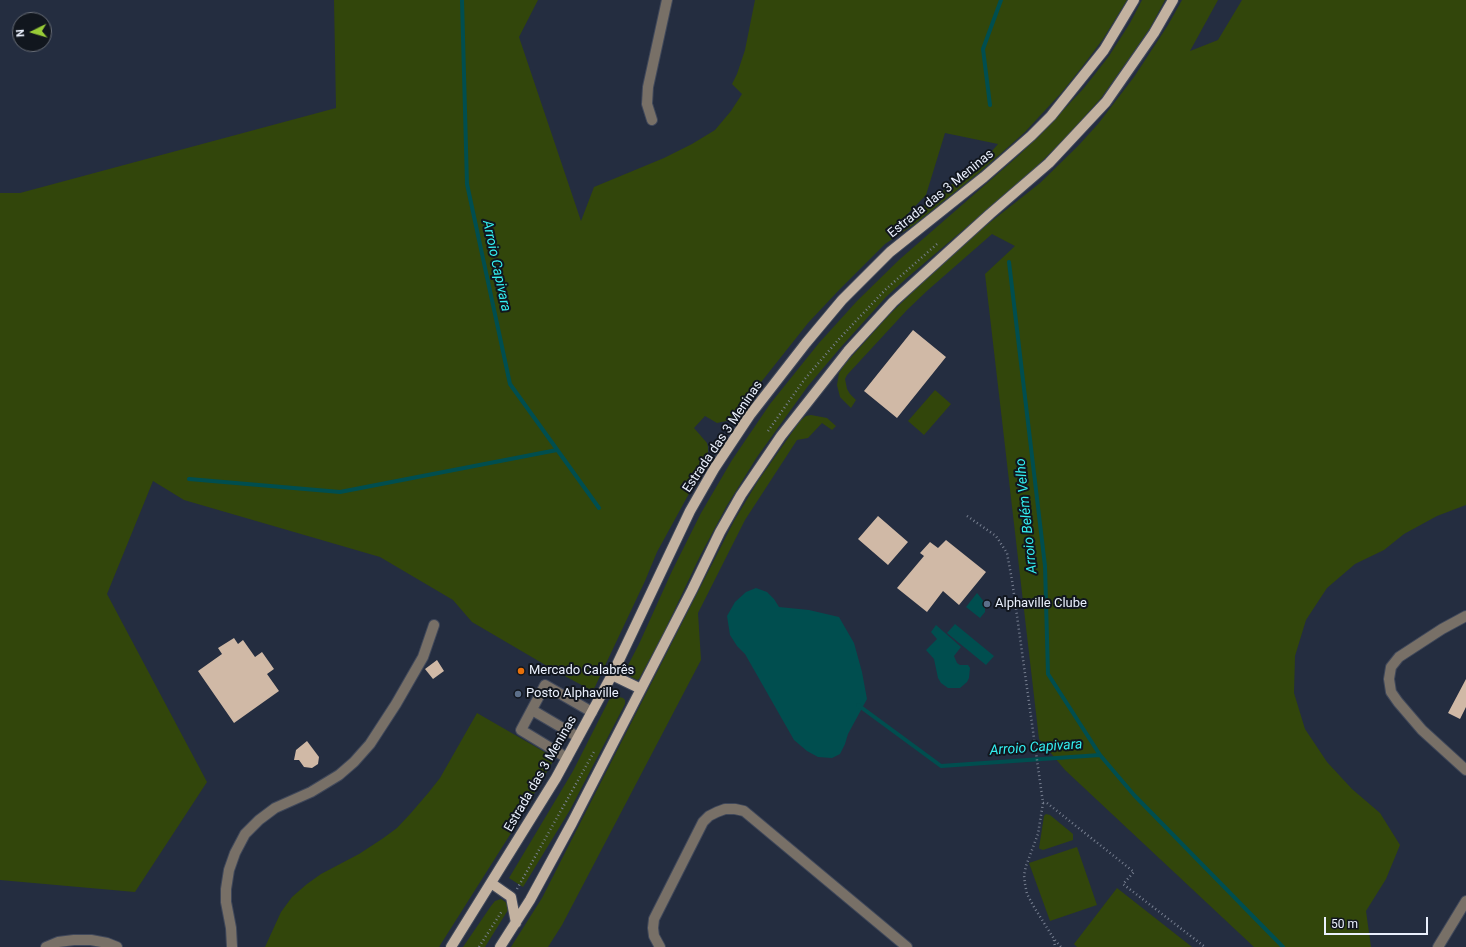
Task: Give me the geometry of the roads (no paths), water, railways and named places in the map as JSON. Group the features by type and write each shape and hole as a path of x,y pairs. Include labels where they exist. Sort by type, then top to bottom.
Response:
{"main road":[{"name":"Estrada das 3 Meninas","path":"451,947 567,758 612,675 690,511 714,469 759,403 842,300 890,252 984,177 1031,136 1051,116 1104,50 1134,0"},
{"path":"500,947 530,900 641,689 720,532 741,495 781,436 848,351 893,302 1049,163 1072,140 1106,102 1154,33 1173,0"},
{"path":"612,675 641,689"},
{"path":"491,883 511,897 516,923"}],"street":[{"path":"652,120 648,104 648,87 667,0"},
{"path":"1466,616 1442,628 1399,657 1391,667 1389,679 1391,692 1398,702 1422,730 1466,770"},
{"path":"232,947 231,928 226,902 226,889 229,870 235,853 245,834 259,820 275,808 317,789 340,776 354,762 370,744 396,704 423,657 434,625"},
{"path":"567,758 521,730 545,686 592,712"},
{"path":"532,710 578,737"},
{"path":"660,947 654,936 654,918 703,822 709,816 717,812 725,809 735,809 744,811 907,947"},
{"path":"1438,947 1466,901"},
{"path":"46,947 58,942 85,940 108,943 117,947"}],"waterway":[{"name":"Arroio Capivara","path":"462,0 467,184 510,384 599,508"},
{"name":"Arroio Belém Velho","path":"990,105 983,49 1001,0"},
{"name":"Arroio Belém Velho","path":"1009,262 1045,566 1048,674 1100,755"},
{"path":"189,479 340,492 557,450"},
{"name":"Arroio Capivara","path":"858,705 941,766 1100,755 1134,795 1283,947"}],"place":[{"name":"Alphaville Clube","path":"987,604"},
{"name":"Mercado Calabrês","path":"521,671"},
{"name":"Posto Alphaville","path":"518,694"}]}
